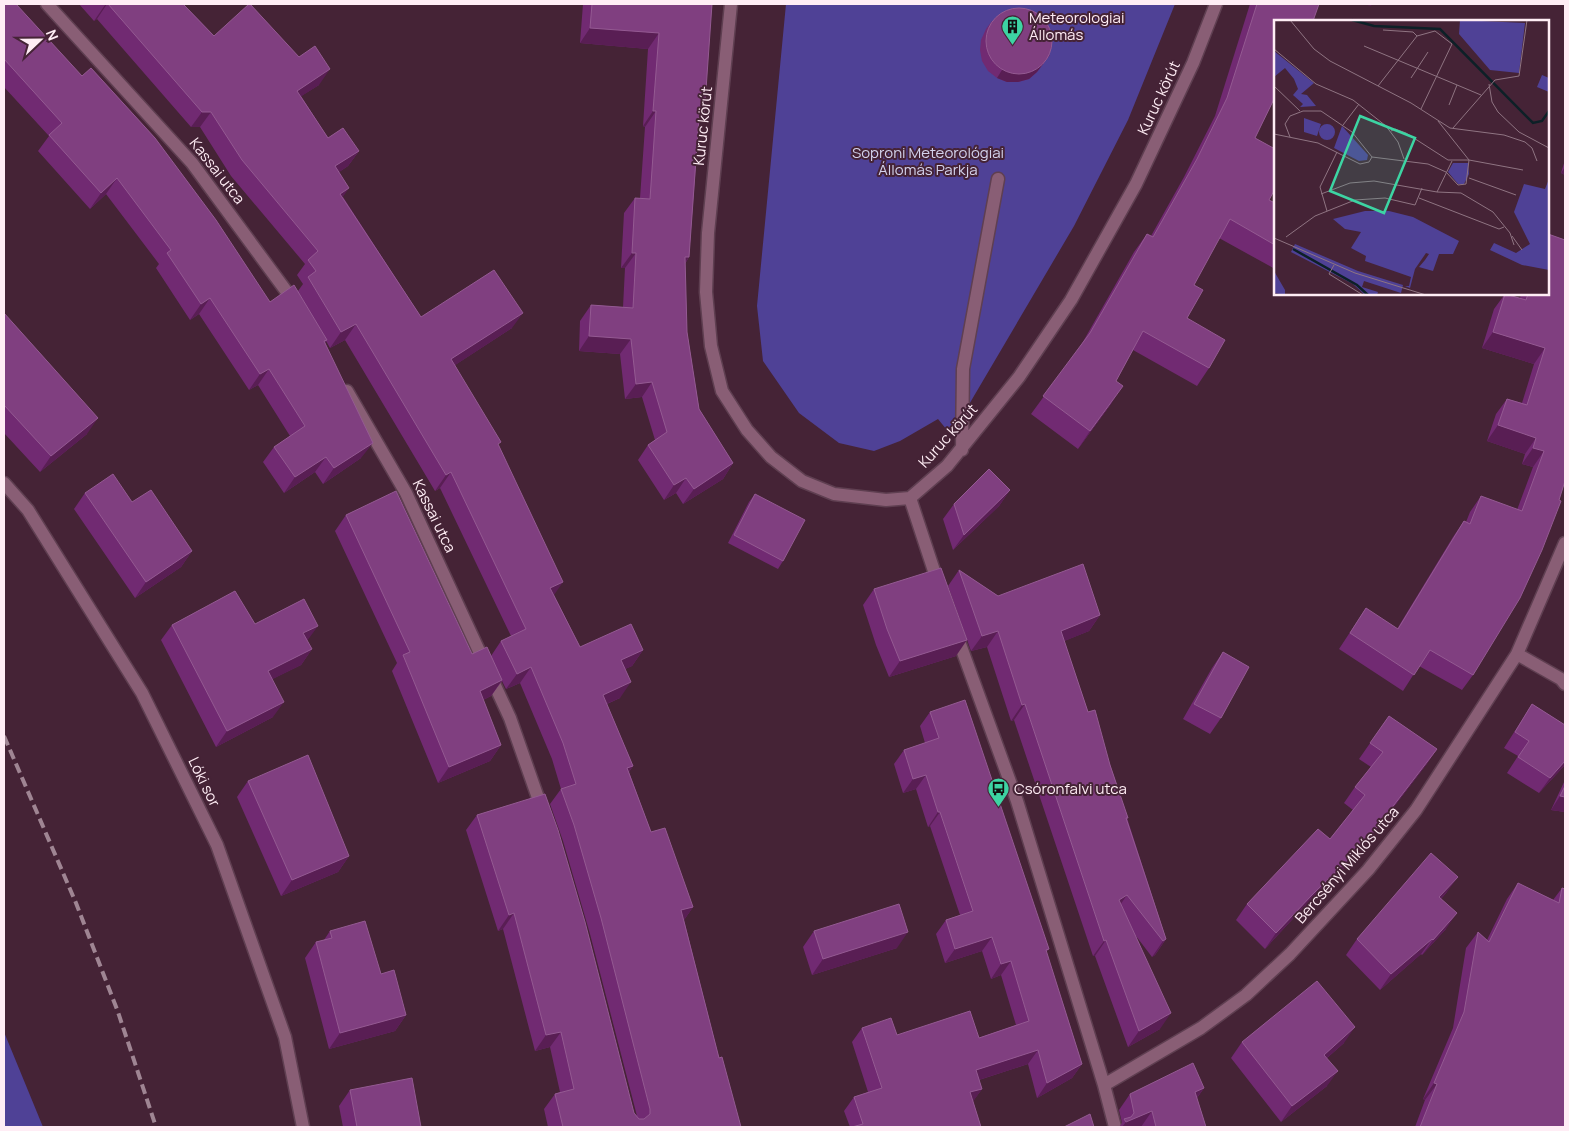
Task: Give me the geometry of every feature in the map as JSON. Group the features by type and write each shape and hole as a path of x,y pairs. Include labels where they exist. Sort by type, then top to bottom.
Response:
{"street":[{"name":"Kassai utca","path":"48,4 192,162 301,314"},
{"name":"Kuruc körút","path":"731,4 708,233 706,292 710,346 722,391 747,430 771,457 802,481 834,494 886,500 910,498 947,466 962,450 1019,377 1071,300 1136,184 1193,63 1216,4"},
{"path":"962,450 963,369 998,179"},
{"name":"Kassai utca","path":"341,382 406,493 510,718 548,826"},
{"name":"Lóki sor","path":"4,483 28,510 142,694 217,845 284,1036 303,1127"},
{"path":"910,498 942,594"},
{"name":"Bercsényi Miklós utca","path":"1104,1085 1201,1028 1246,995 1290,954 1368,870 1416,810 1517,654 1565,542"},
{"path":"952,621 1017,801 1104,1085 1115,1127"},
{"path":"1517,654 1561,679 1565,684"}],"green space":[{"name":"Soproni Meteorológiai Állomás Parkja","path":"786,4 1175,4 1128,120 1074,226 951,435 938,419 900,441 874,451 839,443 799,413 763,361 757,306"},
{"path":"4,1032 43,1127 4,1127"}],"building":[{"path":"4,4 16,4 82,76 91,68 155,138 216,220 270,302 294,285 327,340 324,341 373,443 334,468 326,457 295,477 274,447 305,426 269,369 260,374 210,298 201,304 167,253 171,250 117,178 101,193 49,135 62,123 4,59"},
{"path":"108,4 183,4 214,36 250,4 299,57 315,46 330,69 297,91 328,138 343,128 359,151 335,166 349,188 340,194 421,317 494,270 523,313 451,359 501,442 498,444 563,582 550,588 580,647 631,624 643,650 621,660 631,682 603,695 633,766 627,768 651,832 665,828 693,907 681,910 719,1058 722,1057 741,1127 563,1127 555,1094 574,1089 561,1032 546,1035 514,913 509,915 477,815 545,794 558,830 585,922 634,1113 639,1119 644,1119 650,1114 650,1109 601,918 574,825 561,789 576,784 563,743 531,667 517,674 501,641 526,629 451,472 446,475 356,324 341,332 308,277 316,271 308,260 318,251 242,160 211,112 202,112"},
{"path":"592,4 712,4 704,118 699,117 689,257 685,257 687,332 699,409 733,463 694,489 686,478 674,485 648,445 667,432 652,382 636,384 631,339 589,336 591,305 633,308 636,253 632,253 635,198 650,199 656,111 653,111 659,33 590,28"},
{"path":"1257,4 1319,4 1313,20 1274,20 1274,99 1255,138 1274,148 1274,191 1269,200 1274,202 1274,244 1230,219 1194,285 1203,290 1187,318 1225,340 1209,368 1143,331 1116,381 1123,386 1090,431 1043,396 1090,333 1147,234 1153,237 1197,159 1227,98"},
{"name":"Meteorologiai Állomás","path":"1013,8 1025,8 1037,13 1047,23 1052,35 1050,54 1037,69 1025,74 1013,74 1001,69 991,59 986,47 986,35 991,23 1001,13"},
{"path":"1549,234 1565,240 1565,481 1559,500 1561,501 1542,550 1520,598 1473,675 1430,650 1414,675 1350,633 1366,608 1398,629 1464,521 1470,524 1481,496 1522,511 1544,451 1533,448 1536,438 1498,425 1507,399 1527,405 1545,348 1493,332 1505,295 1526,300 1528,295 1549,295"},
{"path":"4,313 98,418 51,456 4,405"},
{"path":"989,469 1010,490 964,535 954,504"},
{"path":"113,474 132,502 151,490 192,551 146,582 85,493"},
{"path":"396,491 472,654 487,647 502,680 480,691 501,745 449,767 403,655 410,652 346,515"},
{"path":"755,494 805,520 783,561 734,535"},
{"path":"1083,564 1100,615 1061,631 1088,712 1095,710 1110,765 1128,818 1126,818 1166,939 1163,941 1127,895 1119,900 1171,1013 1139,1031 1106,940 1104,941 1025,704 1022,705 998,631 982,636 959,570 998,596"},
{"path":"941,568 967,640 900,661 874,589"},
{"path":"235,591 255,624 304,599 318,626 303,633 312,649 268,671 284,702 227,731 172,625"},
{"path":"1223,652 1249,667 1221,718 1194,704"},
{"path":"965,700 1049,949 1046,950 1082,1064 1047,1083 1038,1050 976,1070 982,1089 970,1092 981,1127 852,1127 863,1124 854,1097 882,1088 862,1028 891,1018 897,1035 970,1011 979,1038 1029,1021 1011,961 1001,964 992,937 955,949 946,920 973,911 926,775 913,779 904,750 939,738 930,712"},
{"path":"1532,704 1565,725 1565,761 1550,778 1518,757 1529,741 1515,732"},
{"path":"1389,716 1437,749 1364,844 1276,933 1247,904 1318,829 1330,839 1365,795 1355,787 1383,752 1370,743"},
{"path":"308,755 349,856 292,880 248,781"},
{"path":"1565,786 1565,797 1560,796"},
{"path":"1431,853 1458,877 1439,897 1457,913 1433,940 1391,974 1357,939"},
{"path":"1518,883 1559,903 1562,888 1565,889 1565,1127 1420,1127 1437,1084 1434,1083 1464,1012 1478,932 1489,942"},
{"path":"899,904 908,932 823,959 814,931"},
{"path":"365,921 381,974 394,970 406,1015 340,1033 316,942 332,938 330,931"},
{"path":"1317,981 1355,1027 1324,1055 1338,1071 1292,1106 1242,1042"},
{"path":"1193,1063 1204,1088 1195,1092 1206,1127 1156,1127 1152,1111 1126,1122 1124,1119 1131,1117 1134,1113 1130,1094"},
{"path":"412,1078 421,1127 357,1127 350,1090"},
{"path":"1090,1114 1094,1127 1064,1127"}],"railway":[{"path":"4,736 76,903 118,1012 156,1127"}],"place":[{"name":"Meteorologiai Állomás","path":"1013,46"},
{"name":"Csóronfalvi utca","path":"998,808"}]}
